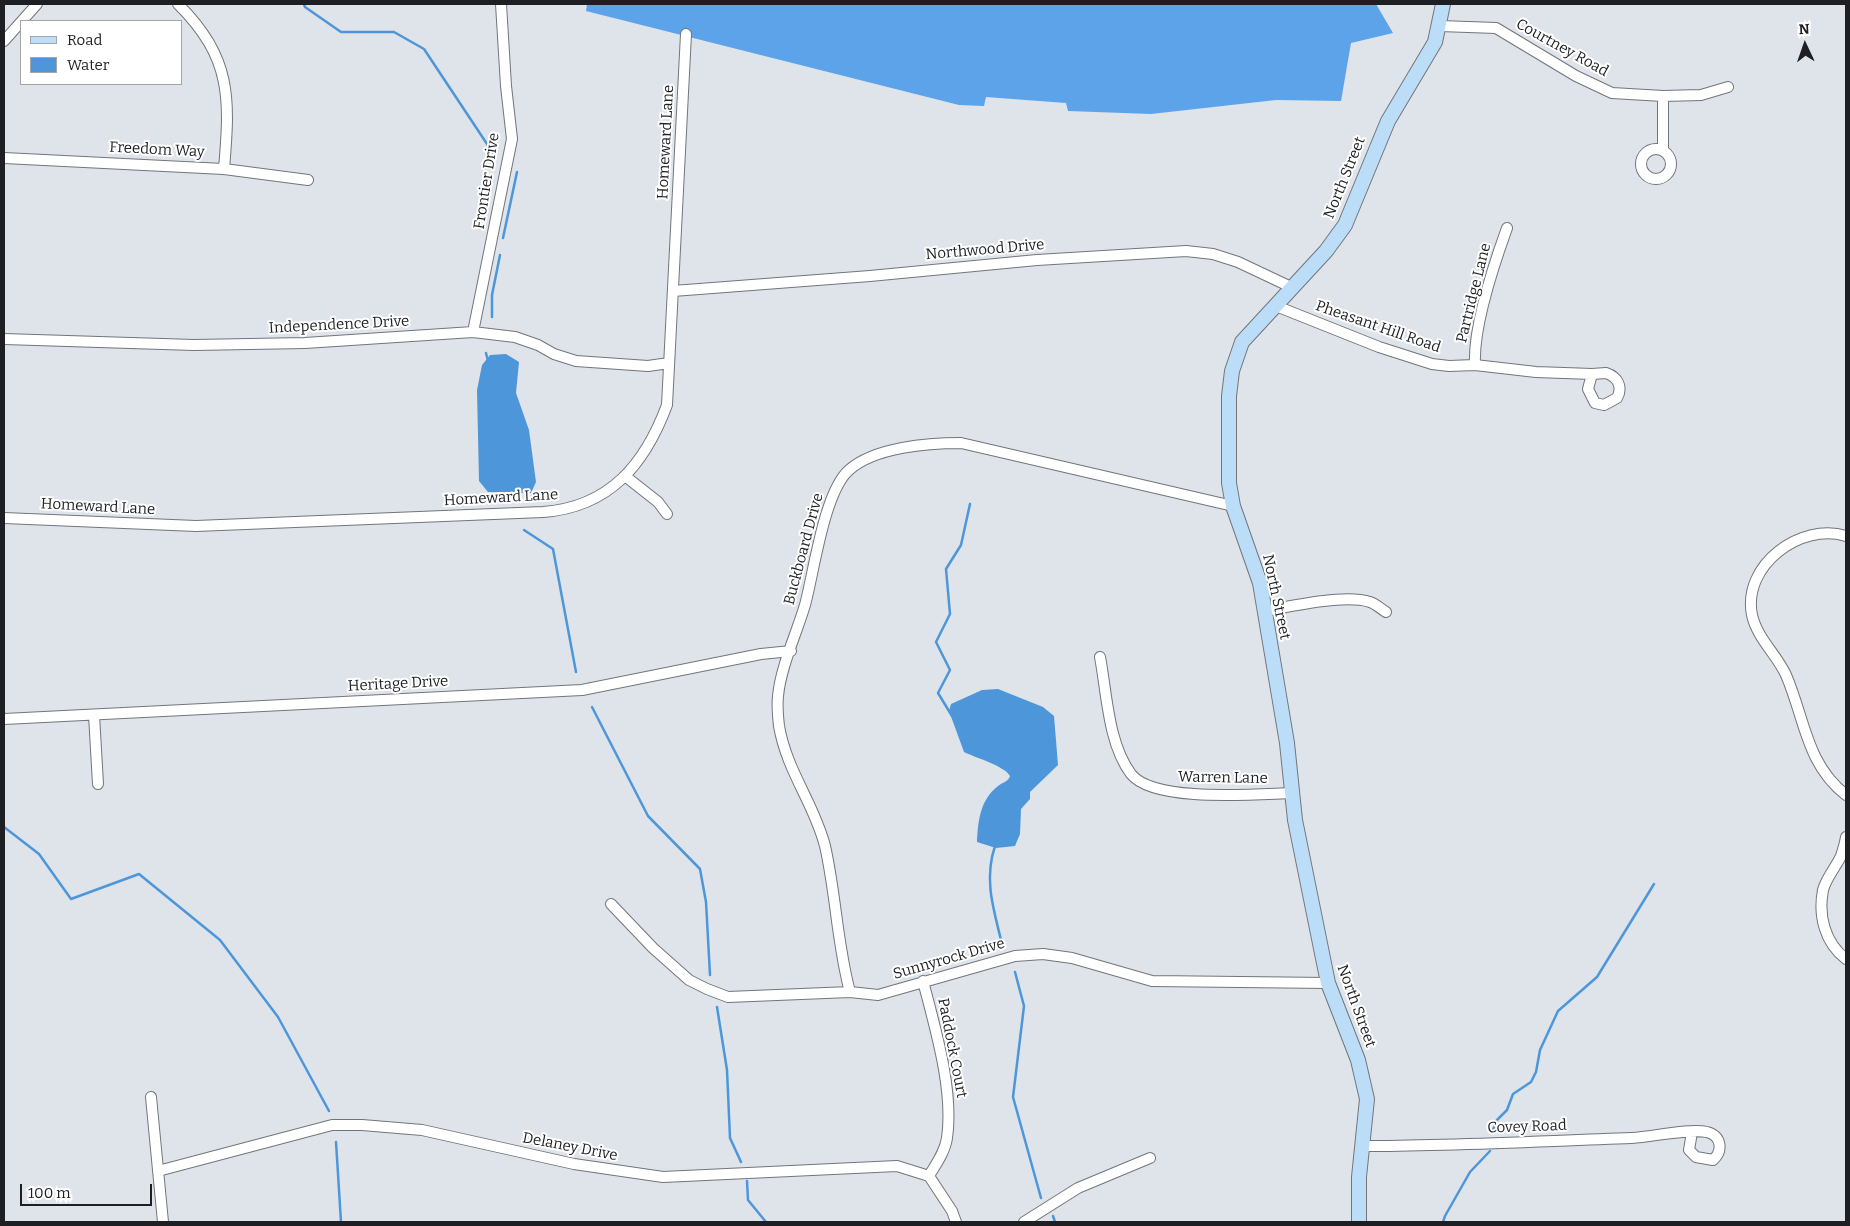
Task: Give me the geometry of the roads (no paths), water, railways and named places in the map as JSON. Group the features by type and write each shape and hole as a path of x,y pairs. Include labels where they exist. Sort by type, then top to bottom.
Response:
{"street":[{"path":"23,20 37,4"},
{"path":"178,4 200,30 221,65 226,86 228,109 224,169"},
{"name":"Frontier Drive","path":"473,332 512,139 506,86 501,4"},
{"name":"North Street","path":"1358,1222 1359,1177 1366,1099 1358,1060 1328,983 1292,793 1287,744 1265,611 1256,566 1233,506 1229,483 1232,371 1242,342 1326,252 1345,225 1375,147 1388,121 1425,61 1440,26 1443,4"},
{"path":"4,41 20,23"},
{"name":"Courtney Road","path":"1440,26 1496,28 1576,76 1612,93 1663,96 1707,94 1728,87"},
{"name":"Homeward Lane","path":"4,518 196,526 543,512 567,510 586,502 625,476 634,468 650,446 667,405 686,34"},
{"path":"1663,96 1663,151"},
{"name":"Freedom Way","path":"4,158 224,169 308,180"},
{"name":"Partridge Lane","path":"1475,365 1476,342 1496,261 1507,228"},
{"name":"Northwood Drive","path":"673,291 870,276 1037,260 1186,251 1213,254 1238,262 1293,288"},
{"name":"Pheasant Hill Road","path":"1276,306 1414,359 1449,366 1475,365 1549,373 1592,374"},
{"name":"Independence Drive","path":"4,339 194,346 305,343 473,332 514,337 576,361 648,366 669,363"},
{"name":"Buckboard Drive","path":"850,992 841,958 825,847 815,817 788,763 779,725 778,696 833,496 847,472 857,464 874,456 928,444 962,443 1233,506"},
{"path":"625,476 658,502 667,514"},
{"path":"1846,536 1817,533 1786,544 1764,567 1753,592 1752,615 1766,644 1785,673 1818,766 1831,783 1846,795"},
{"path":"1265,611 1358,599 1372,602 1386,612"},
{"name":"Heritage Drive","path":"4,719 582,690 761,654 791,651"},
{"name":"Warren Lane","path":"1100,657 1115,742 1132,775 1157,790 1190,794 1292,793"},
{"path":"94,715 98,784"},
{"path":"1846,837 1842,854 1824,889 1822,913 1827,937 1846,959"},
{"name":"Sunnyrock Drive","path":"611,904 653,948 689,980 728,996 850,992 878,995 1014,956 1043,954 1072,958 1152,981 1328,983"},
{"name":"Paddock Court","path":"923,981 947,1091 948,1115 944,1150 929,1176"},
{"path":"151,1097 163,1222"},
{"name":"Delaney Drive","path":"158,1171 332,1125 362,1125 422,1130 574,1164 663,1176 897,1166 929,1176"},
{"name":"Covey Road","path":"1363,1146 1449,1145 1636,1138 1692,1132"},
{"path":"1024,1222 1078,1188 1150,1158"},
{"path":"929,1176 952,1211 956,1222"}],"water":[{"path":"506,354 519,362 516,393 529,430 536,482 531,493 488,492 479,481 477,390 482,365 490,355"},
{"path":"998,689 1043,707 1054,716 1058,765 1030,792 1030,799 1021,809 1020,834 1015,846 996,848 977,842 979,819 987,798 998,786 1007,781 1010,776 1002,769 964,752 949,711 951,704 982,690"}],"waterway":[{"path":"304,4 305,7 341,32 394,32 424,49 493,153"},
{"path":"503,238 517,172"},
{"path":"492,317 492,295 500,255"},
{"path":"486,353 488,361"},
{"path":"952,716 938,693 950,670 936,642 950,614 946,569 961,545 970,504"},
{"path":"524,530 553,549 576,672"},
{"path":"592,707 648,816 700,869 706,902 710,975"},
{"path":"4,827 39,854 71,899 139,874 220,940 278,1017 329,1111"},
{"path":"995,846 990,870 990,882 1001,940"},
{"path":"1493,1130 1497,1120 1507,1110 1513,1094 1531,1082 1536,1072 1540,1050 1558,1011 1597,977 1654,884"},
{"path":"1015,972 1024,1006 1013,1097 1041,1198"},
{"path":"717,1007 727,1070 730,1138 741,1162"},
{"path":"336,1142 341,1222"},
{"path":"1443,1222 1470,1172 1490,1151"},
{"path":"747,1181 748,1200 766,1222"},
{"path":"1053,1216 1055,1222"}]}
